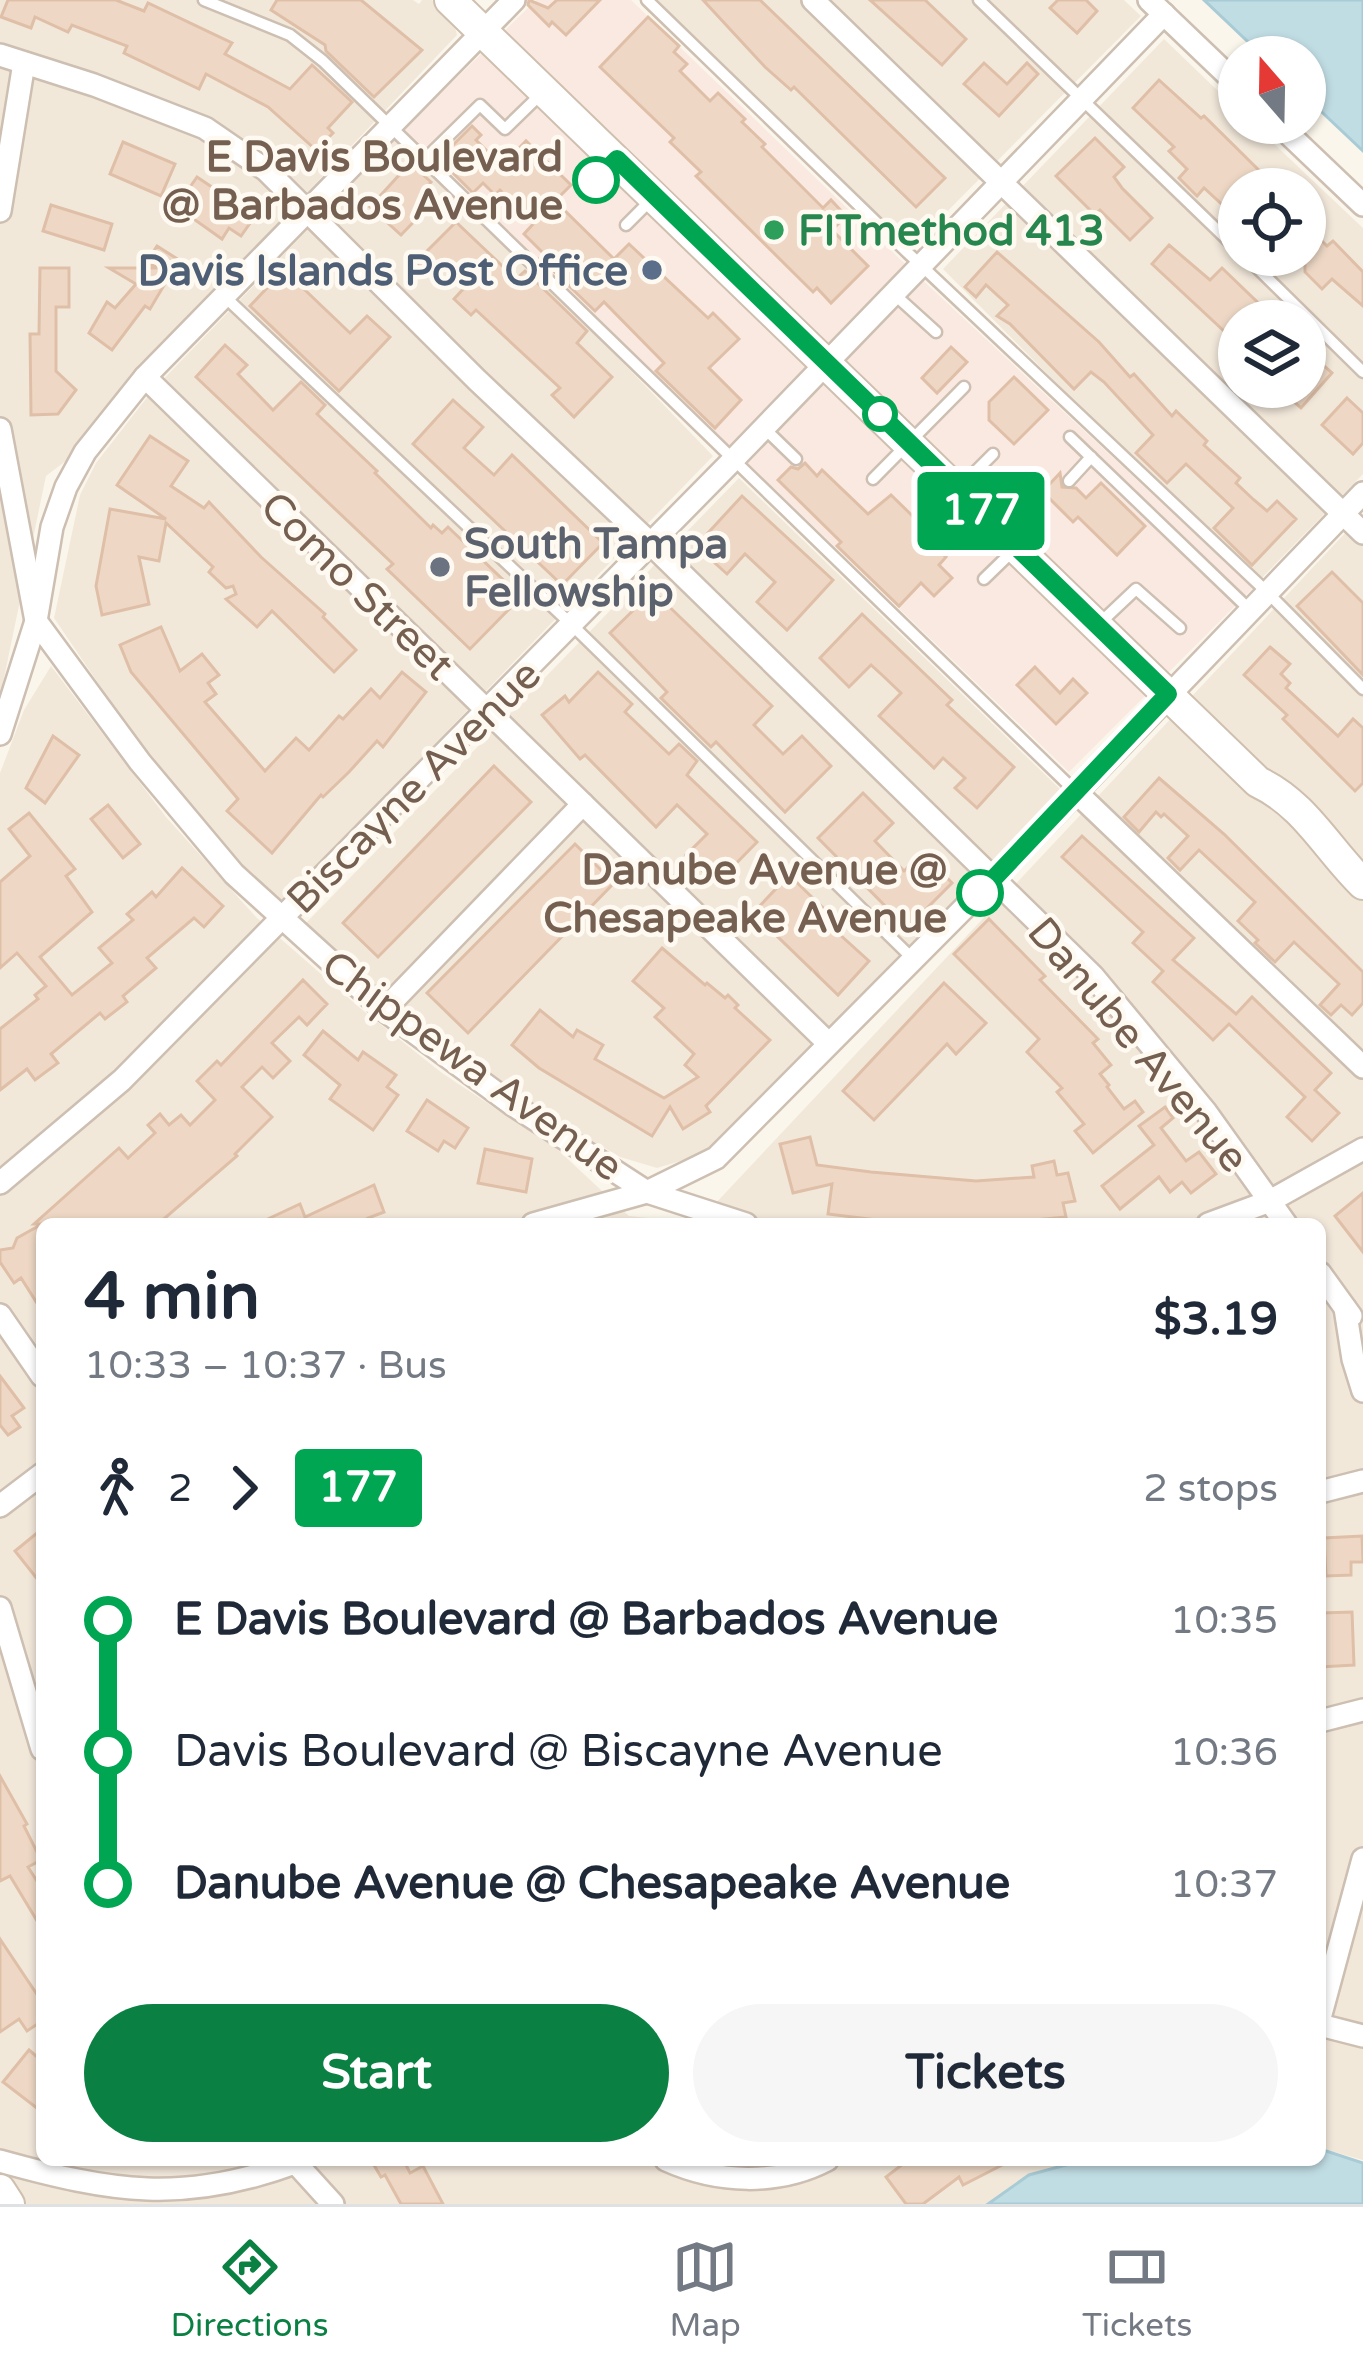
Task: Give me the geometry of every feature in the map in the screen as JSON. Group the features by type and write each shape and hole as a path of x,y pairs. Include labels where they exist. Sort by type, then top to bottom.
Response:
{"street":[{"path":"450,0 1258,782 1289,801 1319,830 1363,884"},
{"path":"0,734 35,621 52,527 85,452 145,377 514,0"},
{"path":"813,0 1363,533"},
{"path":"1156,7 1218,66"},
{"name":"Biscayne Avenue","path":"0,1183 122,1080 488,711 1083,98 1156,7"},
{"name":"Danube Avenue","path":"0,55 205,128 243,151 1093,976 1206,1112 1282,1218"},
{"path":"0,211 24,62"},
{"path":"1299,144 1363,205"},
{"name":"Como Street","path":"145,377 828,1043"},
{"name":"Chippewa Avenue","path":"0,429 35,621 234,874 384,1010 513,1105 647,1192 727,1218"},
{"path":"554,1218 647,1192 716,1158 995,877 1363,493"},
{"path":"1076,792 1363,1067"},
{"path":"384,1010 583,804"},
{"path":"1225,1218 1270,1202 1363,1149"},
{"path":"1326,1281 1363,1330"},
{"path":"1345,1308 1363,1391"},
{"path":"0,1315 36,1367"},
{"path":"0,1505 36,1478"},
{"path":"1326,1490 1363,1481"},
{"path":"0,1608 36,1729"},
{"path":"1326,1719 1363,1710"},
{"path":"1326,1998 1363,1859"},
{"path":"1326,2023 1363,2036"},
{"path":"0,2161 106,2191 159,2196 242,2186 285,2166"},
{"path":"298,2166 333,2204"},
{"path":"685,2166 719,2177 756,2179 813,2166"},
{"path":"0,2189 9,2204"}],"lane":[{"path":"204,0 290,35 391,125 1076,792"},
{"path":"647,0 1363,689"},
{"path":"979,0 1218,230"},
{"path":"425,159 480,105 505,129 546,89"},
{"path":"587,189 617,159"},
{"path":"626,225 655,196"},
{"path":"1265,276 1363,371"},
{"path":"893,293 936,332"},
{"path":"224,296 572,625 913,959"},
{"path":"873,479 964,387"},
{"path":"764,428 796,459"},
{"path":"1070,437 1250,610"},
{"path":"958,489 993,454"},
{"path":"1069,481 1091,457"},
{"path":"1033,476 1039,511"},
{"path":"984,579 1050,500"},
{"path":"1097,625 1136,589 1180,628"}],"shaded area":[{"path":"0,0 413,0 419,4 432,0 452,17 457,35 120,389 71,457 46,476 0,697"},
{"path":"536,0 631,0 1253,588 1069,772 753,468 683,409 403,131"},
{"path":"655,0 1124,0 1141,16 914,245 831,173"},
{"path":"1164,39 1218,91 1218,144 1274,144 1300,168 1218,168 1218,276 1326,276 1326,193 1363,228 1363,474 1256,584 943,269"},
{"path":"398,136 713,456 281,903 159,773 54,618 80,495 96,463 152,391"},
{"path":"739,478 1061,790 968,891 704,1154 657,1168 620,1157 508,1091 305,924"},
{"path":"1363,514 1363,2160 1326,2150 1326,1218 702,1218"},
{"path":"51,666 166,817 257,918 442,1073 557,1149 629,1216 648,1218 36,1218 36,2166 1062,2166 1030,2175 988,2204 0,2204 0,773 24,710"}],"water":[{"path":"1204,0 1363,0 1363,151 1326,116 1326,36 1242,36"},
{"path":"1326,2151 1363,2163 1363,2204 988,2204 1029,2175 1062,2166 1326,2166"}],"building":[{"path":"8,0 116,0 144,11 148,3 232,43 225,54 290,89 312,65 352,102 316,150 268,107 206,74 199,89 124,53 127,46 72,25 68,32 35,17 31,28 1,17"},
{"path":"277,0 361,0 422,50 374,97 325,45 271,10"},
{"path":"529,0 548,8 557,0 600,0 566,35 552,22 549,26 528,5"},
{"path":"703,0 760,0 945,178 916,207 794,87 791,90 765,67"},
{"path":"870,0 925,0 966,39 942,65"},
{"path":"1058,0 1086,0 1097,11 1077,33 1050,8"},
{"path":"648,17 679,46 674,52 687,64 680,71 710,101 718,93 745,119 742,122 765,144 762,147 823,208 831,200 846,216 832,230 868,266 831,303 817,288 813,292 696,176 701,172 670,142 674,138 600,67"},
{"path":"984,63 1007,84 1027,63 1038,74 999,116 964,84"},
{"path":"1159,80 1218,130 1218,144 1232,144 1257,168 1218,168 1218,201 1204,188 1197,196 1179,178 1187,169 1169,151 1174,147 1133,108"},
{"path":"472,126 481,135 476,140 502,166 526,141 571,185 555,201 614,259 629,244 708,318 713,313 739,339 709,368 741,400 715,428 656,371 664,363 604,302 595,311 540,258 544,254 524,234 534,223 500,190 495,195 483,183 473,193 439,159"},
{"path":"1095,138 1124,167 1114,177 1152,218 1130,240 1100,210 1095,215 1056,176"},
{"path":"123,142 175,164 161,196 110,174"},
{"path":"410,163 431,182 421,193 432,203 401,235 370,207"},
{"path":"197,177 255,216 241,236 229,228 222,239 188,215 195,205 183,197"},
{"path":"51,205 112,224 104,250 43,231"},
{"path":"456,222 516,279 525,271 587,331 577,343 612,377 574,417 552,395 560,388 476,310 471,315 454,299 464,283 444,264 432,277 415,263"},
{"path":"1333,241 1363,272 1363,306 1332,279 1322,289 1309,276 1326,276 1326,245"},
{"path":"1169,245 1210,280 1218,272 1218,276 1230,276 1255,300 1218,300 1218,325 1152,264"},
{"path":"157,246 179,260 150,309 145,306 112,350 89,333 107,302 115,308 136,284 109,268 160,268 146,263"},
{"path":"997,252 1099,342 1130,377 1134,374 1172,416 1176,411 1240,478 1236,483 1254,500 1267,511 1277,501 1296,519 1252,565 1214,528 1233,508 1186,464 1167,483 1136,453 1153,435 1104,382 1091,372 1074,389 997,316 1008,305 986,285 976,297 965,287"},
{"path":"40,268 69,268 69,307 56,307 56,371 76,390 58,414 31,415 30,334 39,334"},
{"path":"284,270 350,333 367,316 390,337 339,391 250,306"},
{"path":"225,345 247,365 238,374 273,410 301,382 325,405 317,414 431,528 442,533 448,527 521,597 470,649 387,569 393,564 196,377"},
{"path":"951,347 967,362 937,393 922,378"},
{"path":"1014,377 1048,410 1014,444 989,420 989,402"},
{"path":"1347,398 1363,413 1363,443 1353,454 1322,425"},
{"path":"453,400 483,427 464,448 494,475 512,455 603,543 562,585 413,444"},
{"path":"150,436 188,461 171,486 204,508 209,502 356,650 334,672 272,611 257,627 226,599 236,594 233,586 226,588 209,572 213,567 166,523 159,561 139,557 149,604 102,615 96,586 110,509 166,519 117,485"},
{"path":"805,463 817,476 822,470 868,514 891,495 932,535 927,540 946,557 939,565 952,578 934,596 921,583 899,606 778,480 791,467 798,469"},
{"path":"1060,473 1062,487 1076,488 1086,498 1101,483 1145,526 1117,555 1078,517 1073,522 1046,495 1045,489"},
{"path":"742,496 833,580 787,630 757,602 775,582 745,554 727,574 696,546"},
{"path":"1332,572 1363,603 1363,675 1297,606"},
{"path":"653,591 772,706 754,725 783,754 802,736 831,766 785,812 716,742 711,747 661,698 667,692 610,633"},
{"path":"862,614 952,700 947,705 1014,767 977,808 955,788 965,778 943,758 934,768 879,716 901,693 871,665 849,687 820,658"},
{"path":"161,627 180,671 202,654 219,675 208,683 216,694 205,702 265,771 296,738 309,750 371,689 380,698 402,672 426,692 383,747 377,741 321,795 272,853 227,811 238,799 131,672 120,645"},
{"path":"1270,647 1290,664 1281,674 1290,683 1286,688 1338,736 1353,719 1363,728 1363,783 1355,791 1244,675"},
{"path":"1035,667 1060,693 1073,679 1087,693 1056,724 1017,685"},
{"path":"598,672 632,704 625,712 669,754 679,744 697,761 687,775 757,842 716,884 686,855 707,834 677,805 656,827 585,755 580,759 542,715 565,696 569,702"},
{"path":"53,736 79,755 45,803 26,788"},
{"path":"494,766 531,802 378,957 343,923"},
{"path":"1159,778 1224,834 1363,972 1363,1003 1352,1015 1341,1005 1331,1015 1320,1005 1339,984 1294,942 1275,962 1255,943 1258,940 1238,921 1255,902 1199,850 1180,870 1168,858 1188,836 1164,814 1161,817 1156,812 1139,832 1124,817"},
{"path":"863,793 893,823 875,841 904,871 923,853 952,883 907,928 818,838"},
{"path":"108,805 140,844 123,858 91,819"},
{"path":"29,813 75,869 66,876 92,912 40,957 72,995 112,963 99,948 133,920 127,914 152,892 156,897 182,868 223,906 204,927 194,918 147,958 156,968 123,996 127,1002 105,1019 100,1013 51,1054 58,1063 35,1080 27,1069 0,1090 0,1029 38,999 35,995 46,986 17,953 0,968 0,882 30,856 9,829"},
{"path":"1082,836 1194,938 1173,960 1236,1014 1252,997 1331,1073 1315,1090 1339,1113 1312,1141 1287,1117 1305,1097 1229,1024 1213,1040 1153,982 1163,971 1133,943 1143,932 1062,857"},
{"path":"575,844 614,883 468,1033 427,993"},
{"path":"789,875 842,926 837,932 869,961 838,995 753,913"},
{"path":"989,919 1098,1039 1093,1043 1111,1065 1100,1074 1124,1109 1135,1101 1143,1112 1093,1153 1075,1131 1084,1124 1057,1092 1062,1088 1027,1052 1039,1039 954,954"},
{"path":"662,948 705,985 725,998 728,995 738,1005 735,1008 770,1040 706,1106 710,1112 683,1129 670,1107 652,1136 539,1068 512,1045 540,1010 573,1037 577,1030 603,1045 595,1059 664,1098 698,1077 685,1065 694,1054 655,1017 664,1008 633,981"},
{"path":"303,980 327,1004 307,1025 299,1017 272,1043 290,1061 273,1078 262,1067 242,1087 272,1117 237,1156 165,1218 41,1218 119,1148 128,1158 155,1133 148,1125 160,1114 169,1125 181,1115 190,1125 215,1100 197,1081 217,1061 221,1065"},
{"path":"944,983 986,1023 956,1054 947,1044 874,1120 843,1091"},
{"path":"323,1031 358,1060 363,1052 396,1075 387,1087 398,1095 373,1130 330,1099 340,1085 304,1055"},
{"path":"427,1100 468,1128 455,1148 444,1141 438,1151 407,1131"},
{"path":"1165,1107 1173,1118 1161,1128 1186,1161 1199,1152 1216,1174 1191,1193 1182,1182 1170,1192 1159,1177 1120,1209 1102,1186 1154,1145 1139,1126"},
{"path":"810,1137 817,1165 976,1181 1034,1177 1032,1166 1054,1161 1057,1175 1068,1173 1075,1201 1063,1203 1066,1217 1056,1218 828,1214 832,1184 793,1193 780,1144"},
{"path":"485,1149 532,1159 526,1192 478,1183"},
{"path":"374,1185 384,1212 368,1218 270,1218 300,1204 305,1217"},
{"path":"1363,1193 1363,1252 1335,1216"},
{"path":"36,1227 36,1302 21,1278 14,1283 0,1262 0,1250 13,1248 17,1238"},
{"path":"0,1376 24,1408 12,1416 20,1427 8,1435 0,1425"},
{"path":"36,1534 36,1577 15,1551"},
{"path":"1362,1536 1363,1562 1351,1562 1351,1575 1326,1576 1326,1538"},
{"path":"1352,1612 1354,1665 1326,1667 1326,1613"},
{"path":"0,1776 36,1850 36,1863 28,1867 36,1880 36,1919 10,1876 0,1881"},
{"path":"0,1939 36,1993 36,2025 27,2031 19,2019 0,2032"},
{"path":"29,2050 36,2056 36,2107 3,2082"},
{"path":"375,2166 406,2166 410,2173 423,2166 443,2204 401,2204 385,2175 381,2177"},
{"path":"900,2166 1000,2166 963,2185 959,2177 923,2204 906,2204 886,2177"}],"bus line":[{"name":"177","path":"596,180 617,159 1168,694 980,893"}],"place":[{"name":"E Davis Boulevard @ Barbados Avenue","path":"596,180"},
{"name":"FITmethod 413","path":"774,230"},
{"name":"Davis Islands Post Office","path":"652,270"},
{"name":"South Tampa Fellowship","path":"440,567"},
{"name":"Danube Avenue @ Chesapeake Avenue","path":"980,893"}]}
